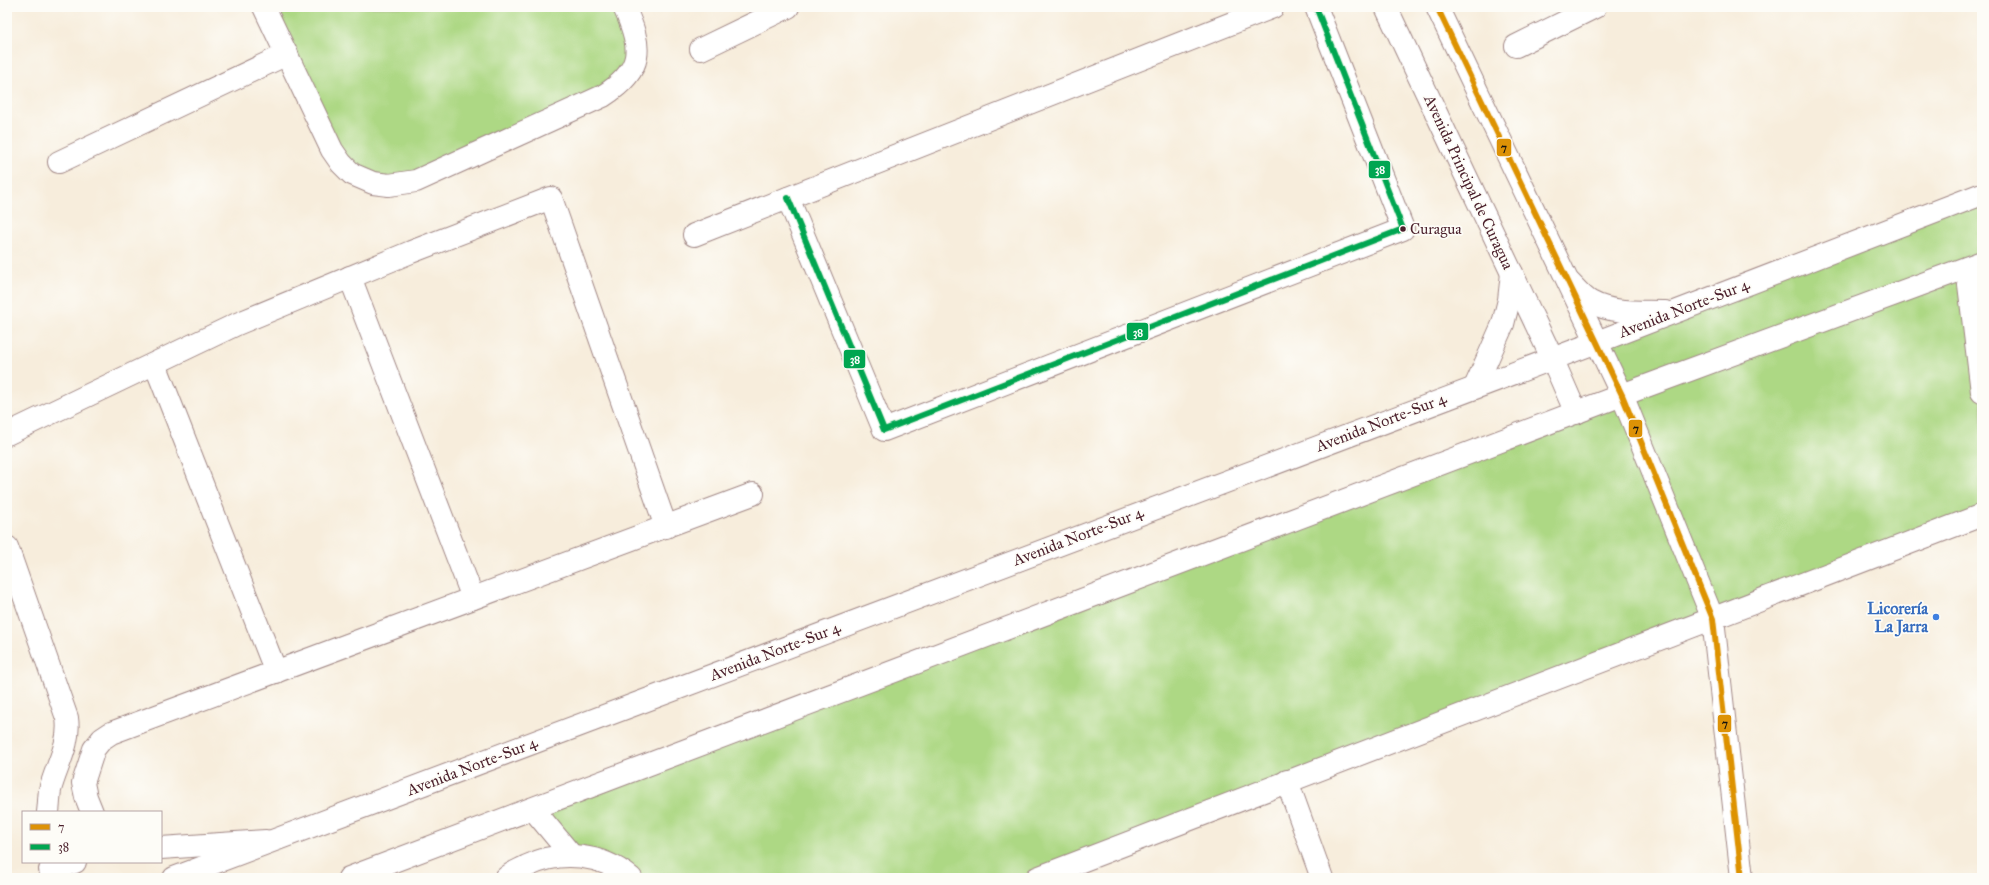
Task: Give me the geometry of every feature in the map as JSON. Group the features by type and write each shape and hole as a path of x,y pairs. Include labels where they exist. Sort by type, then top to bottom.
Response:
{"street":[{"path":"264,7 332,150 341,163 352,174 373,183 389,185 404,184 416,181 603,96 618,87 630,75 635,64 637,49 633,26 624,7"},
{"path":"701,49 788,7"},
{"path":"694,235 1273,7"},
{"path":"788,198 884,430 1402,229 1316,7"},
{"name":"Avenida Principal de Curagua","path":"1386,7 1552,358 1576,413"},
{"path":"1437,7 1570,283 1622,395 1713,619 1742,878"},
{"path":"1516,46 1594,7"},
{"path":"59,162 287,54"},
{"name":"Avenida Norte-Sur 4","path":"174,878 1597,342 1982,194"},
{"path":"7,434 237,324 350,277 551,198 666,527"},
{"path":"349,878 1622,395 1975,265 1982,392"},
{"path":"1475,387 1503,324 1509,300 1512,273"},
{"path":"350,277 473,598"},
{"path":"1570,283 1590,302 1606,308 1674,312"},
{"path":"155,364 276,672"},
{"path":"92,811 86,797 83,783 94,749 102,739 111,733 753,494"},
{"path":"1037,878 1982,515"},
{"path":"7,547 69,727 66,743 50,791 48,811"},
{"path":"1287,781 1322,878"},
{"path":"50,791 83,783"},
{"path":"533,809 572,856"},
{"path":"162,848 275,840"},
{"path":"506,878 510,874 535,862 555,857 572,856 589,857 604,861 631,878"},
{"path":"49,870 72,863"}],"green space":[{"path":"264,7 624,7 629,75 416,181 352,174"},
{"path":"1982,194 1982,515 1037,878 631,878 589,857 533,809 1622,395 1597,342"}],"transit line":[{"name":"38","path":"788,198 884,430 1403,229 1316,7"},
{"name":"7","path":"1437,7 1622,395 1713,619 1742,878"}],"place":[{"name":"Curagua","path":"1403,229"},
{"name":"Licorería La Jarra","path":"1936,617"}]}
